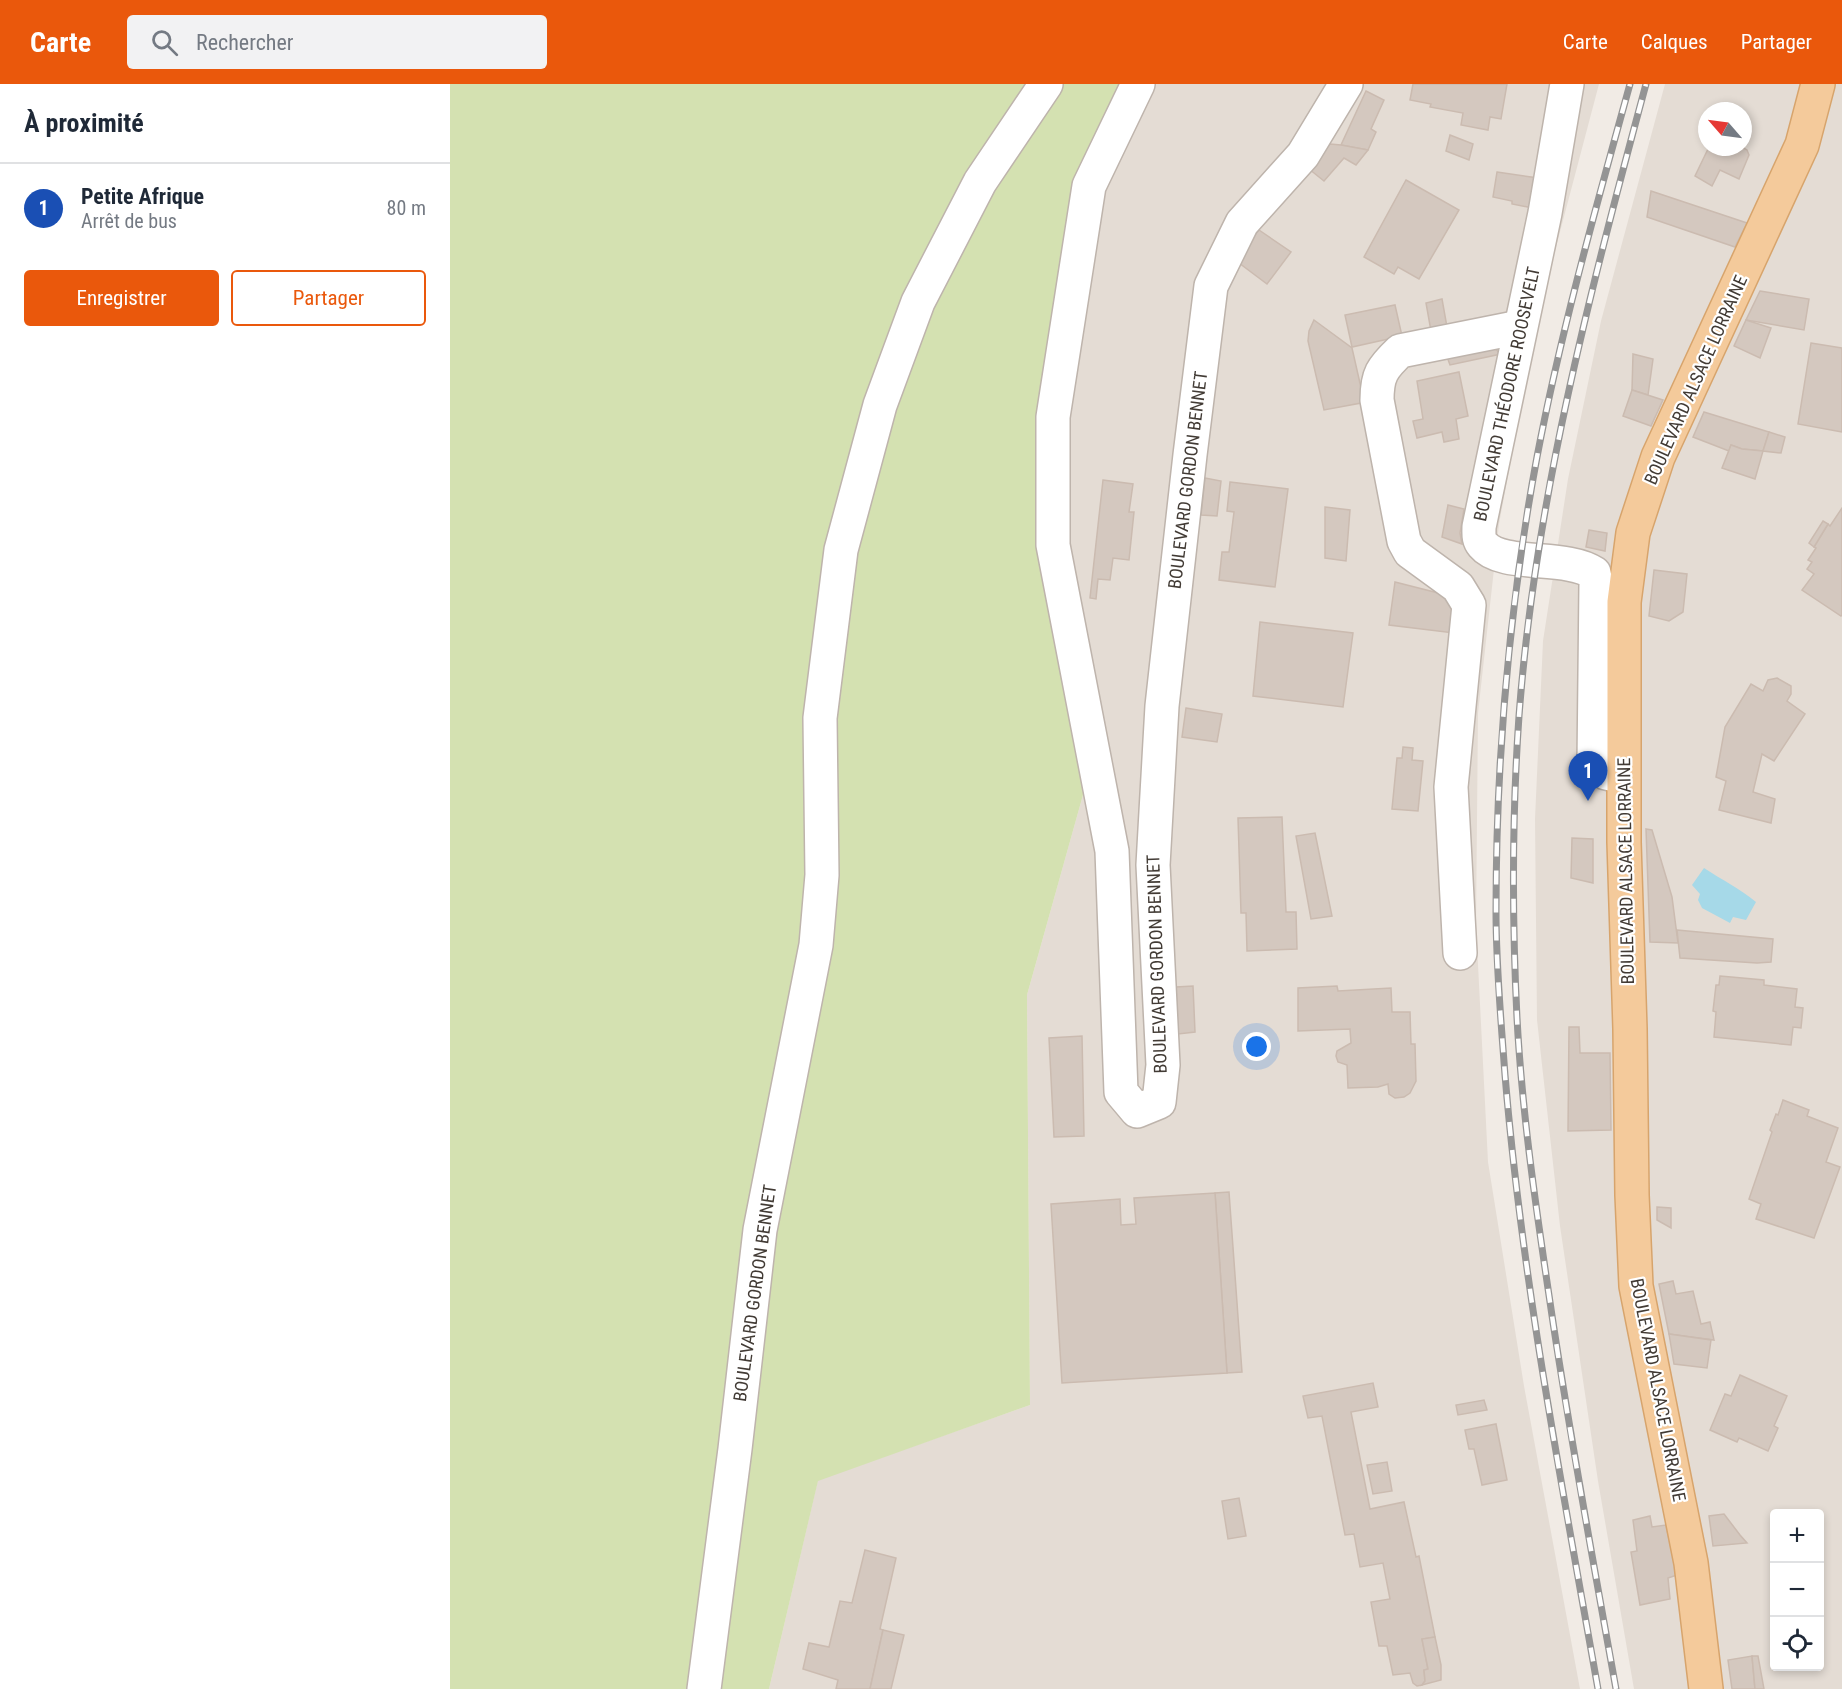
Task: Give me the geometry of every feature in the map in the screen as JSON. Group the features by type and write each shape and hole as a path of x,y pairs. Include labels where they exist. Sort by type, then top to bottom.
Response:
{"main road":[{"name":"BOULEVARD ALSACE LORRAINE","path":"1706,1689 1691,1563 1636,1286 1623,777 1624,602 1633,533 1658,457 1802,145 1818,84"}],"street":[{"name":"BOULEVARD GORDON BENNET","path":"704,1689 760,1230 816,945 822,875 820,718 841,550 880,405 918,302 980,182 1046,84"},
{"name":"BOULEVARD GORDON BENNET","path":"1138,84 1089,186 1053,417 1053,545 1112,851 1121,1092 1137,1110 1159,1102 1162,1075 1153,866 1161,729 1190,455 1211,286 1242,223 1303,155 1346,84"},
{"name":"BOULEVARD THÉODORE ROOSEVELT","path":"1567,84 1545,213 1479,527 1479,537 1483,545 1499,555 1578,565 1594,573 1596,583 1594,764 1606,773 1623,777"},
{"path":"1460,953 1451,786 1469,605 1458,587 1410,552 1404,541 1377,400 1377,381 1388,362 1400,351 1520,327"}],"shaded area":[{"path":"1149,84 1599,84 1537,319 1499,524 1478,713 1476,925 1488,1162 1524,1386 1580,1689 769,1689 818,1480 1030,1405 1027,995 1102,727 1068,567 1064,418 1096,200"},
{"path":"1665,84 1842,84 1842,1689 1634,1689 1598,1481 1560,1226 1537,1020 1535,819 1543,641 1568,479 1601,321"}],"green space":[{"path":"450,84 1149,84 1096,200 1064,418 1068,567 1102,727 1027,995 1030,1405 818,1481 769,1689 450,1689"}],"water":[{"path":"1704,868 1756,902 1746,920 1733,917 1730,923 1702,908 1698,900 1700,894 1692,885"}],"building":[{"path":"1413,84 1507,84 1501,119 1490,117 1488,130 1461,125 1463,113 1430,107 1431,104 1410,100"},
{"path":"1366,91 1384,100 1371,129 1376,132 1368,150 1341,145"},
{"path":"1450,135 1473,144 1469,160 1446,151"},
{"path":"1330,144 1368,150 1356,165 1344,158 1324,181 1309,169"},
{"path":"1705,156 1749,156 1739,179 1720,170 1712,186 1695,176"},
{"path":"1497,172 1538,178 1533,208 1493,197"},
{"path":"1406,180 1459,210 1419,279 1398,267 1394,274 1364,257"},
{"path":"1651,191 1747,223 1735,247 1647,217"},
{"path":"1259,230 1291,252 1267,284 1239,263 1243,249"},
{"path":"1760,291 1809,299 1804,330 1746,320"},
{"path":"1442,299 1447,327 1431,331 1426,303"},
{"path":"1395,305 1402,336 1352,347 1345,315"},
{"path":"1314,320 1352,348 1362,392 1361,403 1324,410 1308,341"},
{"path":"1746,320 1771,328 1760,358 1734,346"},
{"path":"1811,343 1842,348 1842,432 1798,424"},
{"path":"1493,347 1501,354 1450,365 1446,354"},
{"path":"1633,354 1653,359 1648,395 1632,390"},
{"path":"1459,372 1468,416 1456,419 1459,439 1444,442 1442,432 1417,438 1413,421 1423,419 1417,381"},
{"path":"1632,390 1663,400 1651,426 1623,416"},
{"path":"1704,412 1769,432 1763,451 1742,449 1731,445 1729,451 1693,437"},
{"path":"1769,432 1785,437 1781,453 1763,451"},
{"path":"1731,445 1742,449 1763,451 1755,479 1722,468"},
{"path":"1205,478 1221,481 1217,516 1201,515"},
{"path":"1103,480 1133,484 1129,512 1134,512 1129,560 1113,558 1110,580 1098,579 1096,599 1090,598"},
{"path":"1230,482 1288,489 1275,587 1219,580 1222,552 1229,552 1234,512 1227,511"},
{"path":"1448,505 1464,509 1460,533 1462,544 1442,537"},
{"path":"1325,507 1350,510 1346,561 1325,558"},
{"path":"1842,508 1841,616 1802,590 1814,574 1807,569 1812,562 1808,560 1816,548 1814,547 1828,524 1830,526"},
{"path":"1823,521 1828,524 1814,547 1809,543"},
{"path":"1589,530 1607,533 1605,551 1586,547"},
{"path":"1654,570 1687,574 1683,612 1669,621 1649,616"},
{"path":"1395,582 1442,594 1457,612 1454,633 1389,625"},
{"path":"1260,622 1353,633 1343,707 1253,696"},
{"path":"1777,678 1791,686 1791,694 1787,701 1805,714 1774,761 1762,754 1753,792 1775,799 1771,823 1719,810 1726,781 1716,777 1725,727 1751,684 1763,691 1768,680"},
{"path":"1186,708 1222,714 1217,742 1182,737"},
{"path":"1403,747 1413,748 1412,760 1423,761 1418,811 1392,809 1397,758 1402,758"},
{"path":"1282,817 1286,912 1296,912 1297,949 1247,951 1246,913 1241,913 1238,818"},
{"path":"1646,829 1652,830 1672,897 1678,943 1650,942"},
{"path":"1315,833 1332,916 1311,919 1296,836"},
{"path":"1572,838 1593,839 1593,883 1571,878"},
{"path":"1677,930 1773,939 1771,962 1680,958"},
{"path":"1720,976 1764,980 1764,985 1797,989 1795,1007 1803,1008 1801,1028 1793,1027 1791,1045 1714,1037 1716,1012 1713,1011 1716,985 1719,985"},
{"path":"1193,986 1195,1032 1178,1034 1176,987"},
{"path":"1337,986 1338,991 1391,988 1392,1012 1410,1012 1411,1044 1415,1044 1416,1081 1410,1093 1404,1097 1395,1098 1389,1094 1388,1084 1378,1087 1348,1088 1347,1065 1338,1062 1336,1056 1337,1051 1351,1043 1350,1029 1298,1031 1298,988"},
{"path":"1569,1027 1579,1027 1580,1053 1610,1053 1611,1130 1568,1131"},
{"path":"1082,1036 1084,1136 1054,1137 1049,1038"},
{"path":"1783,1100 1809,1110 1807,1116 1838,1128 1826,1162 1840,1167 1814,1238 1756,1219 1761,1204 1749,1199 1772,1132 1770,1130"},
{"path":"1229,1192 1242,1372 1227,1373 1215,1193"},
{"path":"1215,1193 1227,1373 1062,1383 1051,1204 1120,1199 1121,1225 1136,1224 1134,1198"},
{"path":"1657,1207 1671,1208 1671,1228 1657,1220"},
{"path":"1673,1281 1676,1294 1693,1291 1701,1324 1710,1322 1714,1340 1669,1334 1659,1284"},
{"path":"1669,1334 1711,1340 1707,1368 1674,1364"},
{"path":"1740,1375 1787,1396 1774,1426 1778,1428 1768,1451 1739,1438 1737,1442 1710,1430 1725,1394 1731,1396"},
{"path":"1373,1383 1378,1407 1351,1412 1370,1509 1404,1502 1416,1557 1419,1556 1435,1637 1422,1639 1428,1669 1424,1670 1425,1681 1422,1685 1417,1686 1413,1683 1410,1673 1393,1675 1387,1646 1379,1646 1371,1602 1390,1599 1383,1563 1360,1567 1354,1534 1345,1535 1322,1416 1308,1418 1303,1396"},
{"path":"1484,1400 1487,1410 1458,1415 1456,1405"},
{"path":"1496,1424 1507,1480 1482,1485 1474,1449 1469,1449 1465,1430"},
{"path":"1387,1462 1392,1491 1373,1494 1367,1465"},
{"path":"1239,1498 1246,1536 1228,1539 1222,1501"},
{"path":"1724,1514 1747,1543 1713,1546 1709,1516"},
{"path":"1650,1516 1652,1527 1666,1525 1677,1575 1668,1578 1670,1599 1640,1605 1631,1552 1637,1551 1633,1520"},
{"path":"865,1550 896,1558 880,1629 883,1630 870,1689 836,1689 838,1680 803,1669 809,1643 829,1647 840,1601 852,1603"},
{"path":"883,1630 904,1635 891,1689 870,1689"},
{"path":"1435,1637 1441,1665 1441,1680 1422,1685 1425,1681 1424,1670 1428,1669 1422,1639"},
{"path":"1752,1656 1755,1689 1732,1689 1728,1660"},
{"path":"1752,1656 1758,1656 1764,1689 1755,1689"}],"railway":[{"path":"1598,1689 1544,1383 1512,1152 1496,932 1498,797 1512,627 1537,457 1568,316 1630,84"},
{"path":"1616,1689 1565,1399 1530,1160 1517,1018 1514,943 1514,829 1519,716 1527,635 1551,476 1585,318 1646,84"}],"place":[{"name":"Petite Afrique","path":"1588,801"}]}
